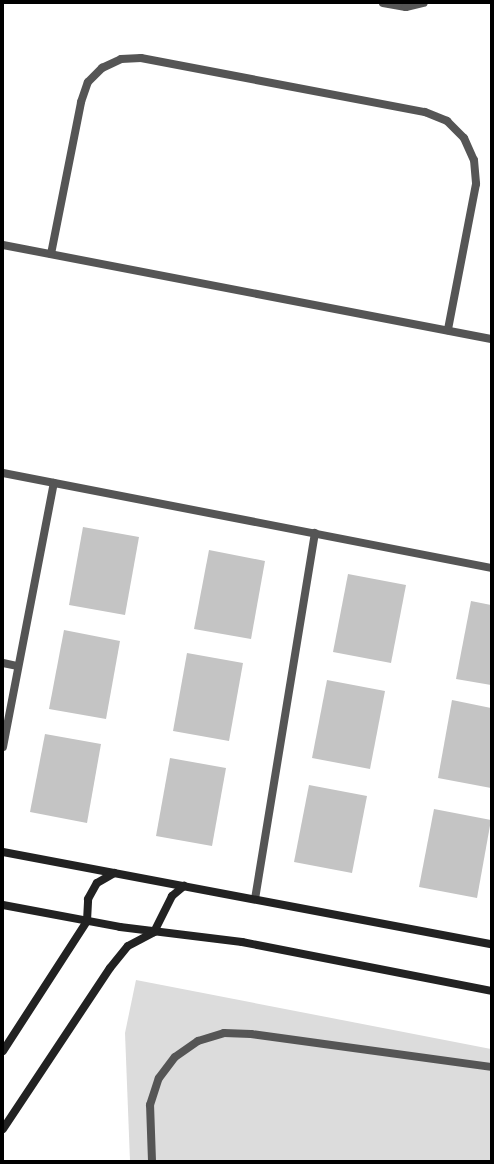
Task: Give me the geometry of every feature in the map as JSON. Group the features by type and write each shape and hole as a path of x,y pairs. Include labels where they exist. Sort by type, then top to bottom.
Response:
{"street":[{"path":"383,3 406,7 424,3"},
{"path":"51,254 81,102 93,78 102,68 121,59 141,58 425,112 447,121 464,138 474,160 476,184 448,330"},
{"path":"3,245 491,339"},
{"path":"3,473 491,568"},
{"path":"3,746 17,666 54,483"},
{"path":"255,899 315,533"},
{"path":"3,663 17,666"},
{"path":"3,852 491,944"},
{"path":"3,1051 87,921 88,899 97,883 114,872"},
{"path":"3,1129 110,968 128,946 154,932 172,896 184,886"},
{"path":"3,905 154,932 242,942 491,991"},
{"path":"152,1161 150,1105 159,1078 181,1053 198,1041 224,1033 251,1034 491,1067"}],"shaded area":[{"path":"136,980 491,1049 491,1161 130,1161 125,1033"}],"building":[{"path":"83,527 139,537 125,615 69,605"},
{"path":"209,550 265,561 251,639 194,629"},
{"path":"348,574 406,585 391,663 333,652"},
{"path":"471,601 491,605 491,685 456,679"},
{"path":"64,630 120,641 106,719 49,709"},
{"path":"187,653 243,663 229,741 173,731"},
{"path":"327,680 385,691 370,769 312,758"},
{"path":"452,700 491,708 491,788 438,778"},
{"path":"45,734 101,744 87,823 30,812"},
{"path":"170,758 226,768 212,846 156,836"},
{"path":"309,785 367,796 352,873 294,862"},
{"path":"434,809 491,820 477,898 419,887"}]}
